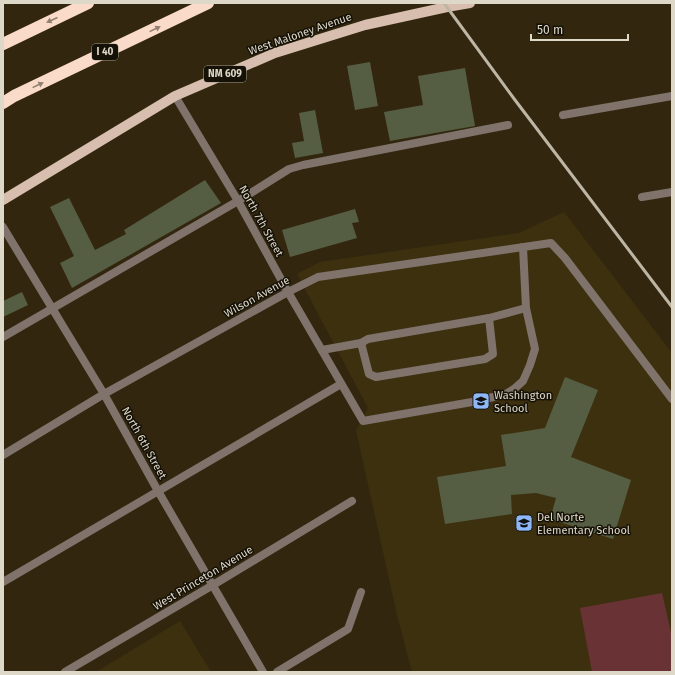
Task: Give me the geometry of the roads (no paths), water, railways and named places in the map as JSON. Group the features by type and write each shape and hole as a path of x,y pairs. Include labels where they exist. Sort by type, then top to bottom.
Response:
{"highway":[{"path":"3,44 88,3"},
{"name":"I 40","path":"3,103 208,3"}],"main road":[{"name":"West Maloney Avenue","path":"3,200 175,96 274,54 365,25 470,3"}],"street":[{"name":"North 7th Street","path":"175,96 238,201 288,292 363,421 472,402 506,394 514,389 523,380 535,349 526,308"},
{"path":"564,115 672,96"},
{"path":"3,337 238,201 289,169 508,125"},
{"path":"642,197 672,192"},
{"name":"North 6th Street","path":"3,227 104,394 158,491 263,672"},
{"name":"Wilson Avenue","path":"3,455 104,394 288,292 318,277 551,243 565,258 672,399"},
{"path":"322,350 361,343 368,339 489,318 526,308 523,247"},
{"path":"361,343 369,374 376,377 485,359 493,354 489,318"},
{"path":"3,582 341,384"},
{"name":"West Princeton Avenue","path":"65,672 352,501"},
{"path":"277,672 348,629 361,592"}],"railway":[{"path":"444,3 515,100 672,307"}],"place":[{"name":"Washington School","path":"481,401"},
{"name":"Del Norte Elementary School","path":"524,523"}]}
